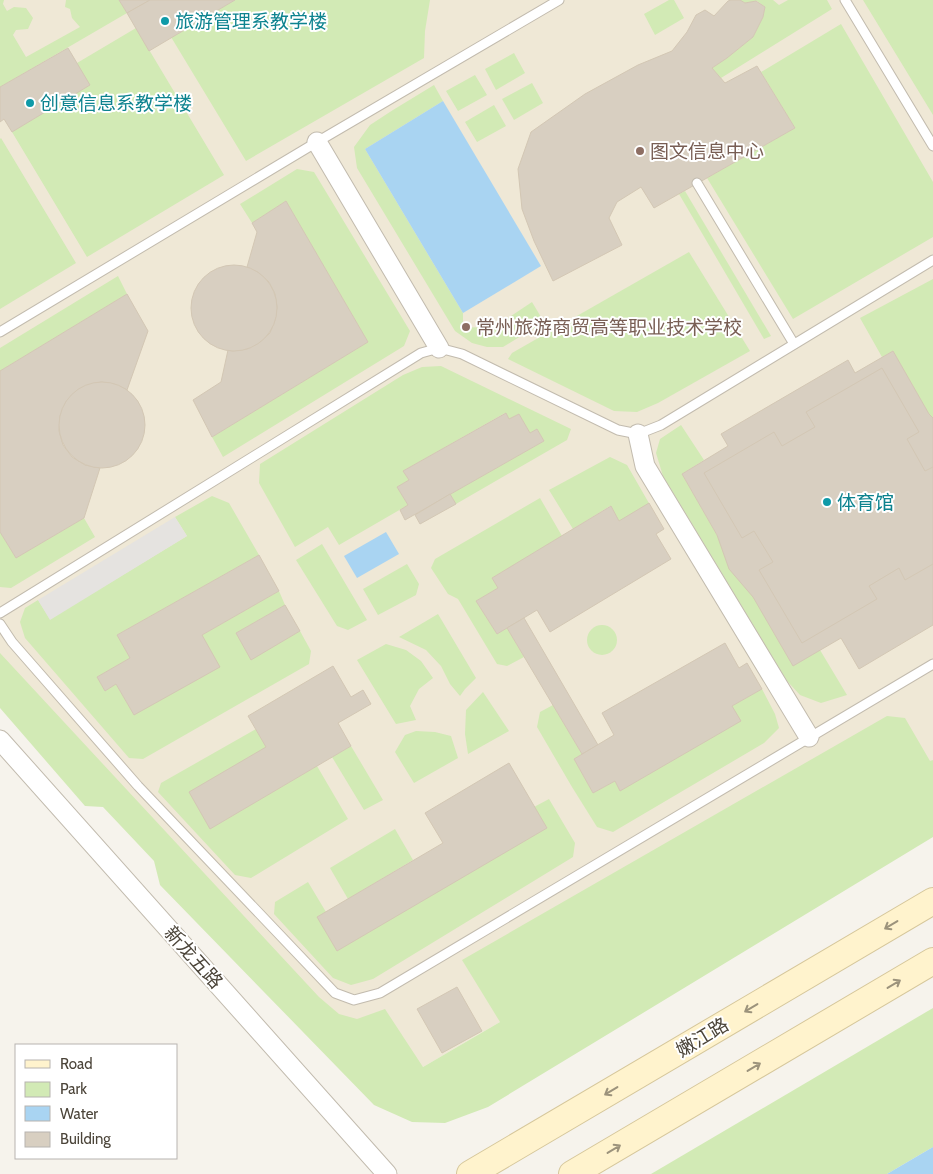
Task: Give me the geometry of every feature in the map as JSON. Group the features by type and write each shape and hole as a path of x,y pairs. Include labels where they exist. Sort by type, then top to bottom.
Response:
{"main road":[{"name":"嫩江路","path":"470,1174 933,901"},
{"path":"572,1174 933,961"}],"street":[{"path":"317,142 440,348"},
{"path":"638,434 645,466 809,737"},
{"name":"新龙五路","path":"0,740 387,1174"}],"lane":[{"path":"0,332 559,0"},
{"path":"845,0 933,146"},
{"path":"698,183 794,344"},
{"path":"0,613 421,353 440,348 462,354 618,430 638,434 661,425 933,260"},
{"path":"0,624 12,642 138,786 335,993 354,1000 380,993 933,664"}],"shaded area":[{"name":"常州旅游商贸高等职业技术学校","path":"0,0 933,0 933,760 423,1067 336,1034 0,654"},
{"path":"175,517 187,536 50,620 38,600"}],"green space":[{"path":"0,0 4,0 3,4 7,11 14,7 26,8 33,18 28,29 16,30 13,35 26,57 80,27 72,18 70,9 65,7 66,0 119,0 127,13 0,87"},
{"path":"235,0 430,0 425,31 424,58 246,161 171,37"},
{"path":"669,0 674,0 684,18 655,35 644,14"},
{"path":"740,0 773,0 779,5 788,0 827,0 832,9 721,78 712,68 753,37 763,17 765,7 757,1 745,3"},
{"path":"863,0 933,0 933,115"},
{"path":"841,24 933,182 933,237 793,319 707,178 795,128 761,72"},
{"path":"136,28 224,175 87,257 12,132 89,85 77,63"},
{"path":"514,53 525,73 496,90 485,69"},
{"path":"475,75 487,95 458,111 446,91"},
{"path":"532,83 543,103 514,120 502,99"},
{"path":"434,85 443,101 365,149 463,313 463,327 493,328 532,302 544,322 503,347 487,347 472,343 455,331 357,168 354,147 370,125"},
{"path":"494,105 506,126 477,142 465,122"},
{"path":"0,139 76,263 0,309"},
{"path":"297,169 314,172 410,331 404,346 223,457 212,437 368,342 286,201 252,223 240,204"},
{"path":"685,191 771,336 764,339 679,194"},
{"path":"689,252 750,351 658,403 637,412 614,411 508,359 512,353"},
{"path":"118,276 127,294 0,371 0,348"},
{"path":"933,279 933,418 893,351 882,357 860,318"},
{"path":"441,366 571,429 567,440 456,504 450,494 544,441 537,429 530,433 519,414 509,419 505,413 403,471 409,480 397,487 408,505 339,545 328,527 295,547 259,483 260,464 403,375 422,367"},
{"path":"681,425 704,460 682,474 717,535 820,650 847,695 821,703 800,695 787,681 663,476 656,453 660,439"},
{"path":"610,457 627,465 650,505 619,521 610,506 573,529 549,490"},
{"path":"212,496 229,503 259,555 117,635 130,658 97,677 105,691 116,684 134,715 202,635 279,591 285,605 236,633 251,659 300,631 311,651 309,664 143,759 129,758 25,638 20,622 25,608 38,600 50,619 187,536 175,517"},
{"path":"540,498 562,536 492,578 498,588 476,601 497,634 507,628 524,657 507,666 497,664 458,599 448,594 431,568 435,559"},
{"path":"84,518 95,537 11,588 0,587 0,532 16,558"},
{"path":"322,544 367,620 348,630 337,626 296,560"},
{"path":"407,564 419,584 416,595 378,615 363,589"},
{"path":"438,614 476,678 460,696 450,684 441,666 426,650 399,637"},
{"path":"602,625 613,629 617,640 613,651 602,655 591,651 587,640 591,629"},
{"path":"386,644 406,650 421,661 433,678 419,689 410,706 416,720 396,724 357,660"},
{"path":"0,653 319,997 339,1014 357,1019 385,1009 423,1067 500,1022 462,960 887,716 905,718 930,761 933,760 933,837 488,1107 445,1123 412,1122 374,1105 160,885 154,861 103,807 85,806 0,708"},
{"path":"762,689 775,714 779,728 764,743 613,832 597,827 537,727 540,712 553,705 582,754 574,759 593,793 615,781 621,790 740,721 732,706"},
{"path":"483,692 509,731 468,754 465,734 466,710"},
{"path":"256,729 266,747 211,828 317,766 348,819 251,878 235,875 158,792 161,783"},
{"path":"416,731 435,732 451,736 458,758 414,783 395,752 405,735"},
{"path":"351,746 383,800 364,810 332,757"},
{"path":"549,799 575,843 573,857 373,979 351,985 333,978 274,914 275,902 308,882 326,912 317,917 547,828 534,807"},
{"path":"395,829 413,860 348,899 330,868"},
{"path":"933,1008 933,1147 887,1174 651,1174"}],"water":[{"path":"443,101 541,266 463,313 365,149"},
{"path":"386,532 399,554 357,578 344,556"},
{"path":"933,1147 933,1174 887,1174"}],"building":[{"path":"119,0 150,0 127,13"},
{"name":"旅游管理系教学楼","path":"150,0 235,0 149,51 127,13"},
{"name":"图文信息中心","path":"731,0 740,0 745,3 756,1 765,7 763,17 753,37 712,68 725,83 757,66 795,128 654,208 641,187 617,202 609,218 622,245 553,281 534,241 522,209 518,169 531,132 585,94 638,65 672,51 687,32 696,15 705,10 714,16"},
{"name":"创意信息系教学楼","path":"68,48 90,85 12,132 4,119 0,122 0,87"},
{"path":"286,201 368,342 212,437 193,400 221,382 228,350 247,349 260,342 270,333 277,307 275,294 269,282 259,273 247,267 257,232 252,223"},
{"path":"234,265 250,268 258,272 270,284 274,292 277,308 274,324 270,332 258,344 250,348 234,351 218,348 210,344 198,332 194,324 191,308 194,292 198,284 210,272 218,268"},
{"path":"127,294 148,331 127,390 114,384 101,382 88,385 76,391 66,402 60,416 59,431 63,445 72,457 85,465 100,468 84,518 16,558 0,532 0,371"},
{"name":"体育馆","path":"893,351 933,418 933,625 859,669 841,638 793,666 753,597 729,569 717,535 682,474 728,446 721,434 848,360 855,373"},
{"name":"体育馆","path":"882,368 919,432 907,439 925,471 933,467 933,564 905,580 899,568 869,586 877,599 802,643 759,570 773,562 754,531 742,538 704,473 774,432 782,446 815,427 806,412"},
{"path":"102,382 126,389 138,401 145,425 138,449 126,461 102,468 78,461 66,449 59,425 66,401 78,389"},
{"path":"506,413 509,419 519,414 530,433 537,429 544,441 405,520 400,510 408,505 397,487 409,480 403,471"},
{"path":"450,494 456,504 420,524 415,515"},
{"path":"649,503 664,529 656,534 671,559 550,632 537,610 497,634 476,601 498,588 492,578 611,506 619,521"},
{"path":"259,555 279,591 202,635 220,667 134,715 116,684 105,691 97,677 130,658 117,635"},
{"path":"285,605 300,631 251,660 236,633"},
{"path":"524,618 598,745 582,754 507,628"},
{"path":"725,643 739,668 747,663 762,689 732,706 741,721 620,791 615,781 593,793 574,759 614,735 602,713"},
{"path":"333,666 351,697 363,690 371,704 338,723 351,746 210,829 189,792 266,747 248,716"},
{"path":"509,763 547,828 337,951 317,917 443,843 425,813"},
{"path":"457,987 482,1031 442,1053 417,1009"}],"place":[{"name":"旅游管理系教学楼","path":"165,21"},
{"name":"创意信息系教学楼","path":"30,103"},
{"name":"图文信息中心","path":"640,151"},
{"name":"常州旅游商贸高等职业技术学校","path":"466,327"},
{"name":"体育馆","path":"827,502"}]}
